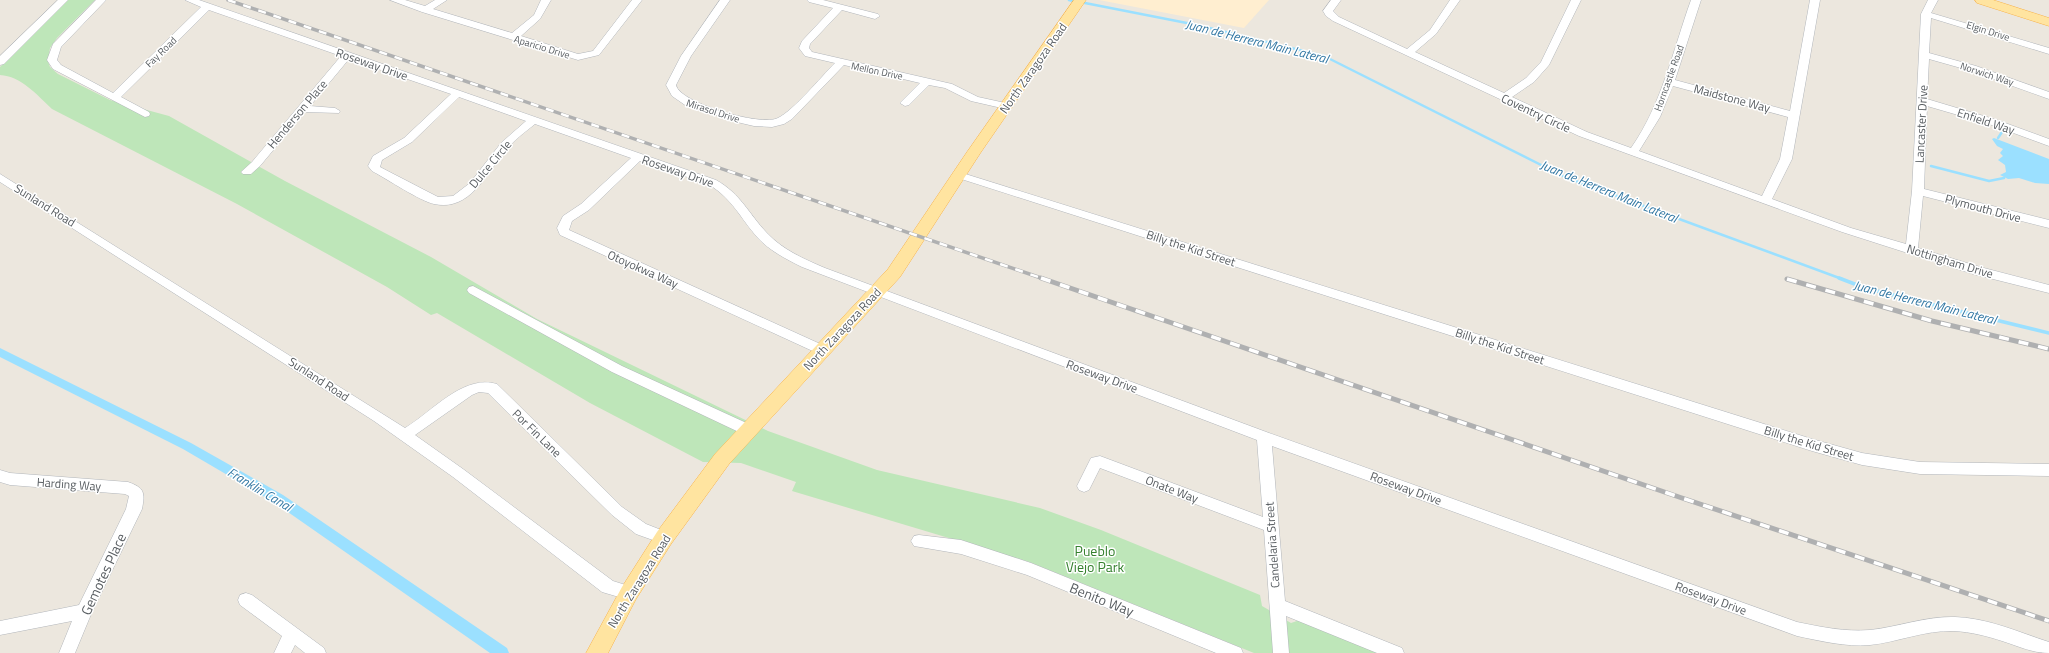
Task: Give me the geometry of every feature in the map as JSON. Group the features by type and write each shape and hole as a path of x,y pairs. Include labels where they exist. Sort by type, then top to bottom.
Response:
{"main road":[{"name":"North Zaragoza Road","path":"598,653 628,593 664,538 722,459 894,273 1006,106 1080,0"},
{"path":"1981,0 2049,22"},
{"path":"2003,0 2049,14"}],"street":[{"path":"0,62 63,0"},
{"path":"101,0 56,46 52,60 57,67 145,114"},
{"name":"Roseway Drive","path":"190,0 712,182 726,189 738,201 758,230 779,250 817,268 877,292 1264,437 1797,629 1828,636 1857,638 1928,626 1953,624 1986,629 2049,650"},
{"name":"Aparicio Drive","path":"395,0 573,56 591,55 599,50 637,0"},
{"path":"425,10 442,0"},
{"path":"513,37 532,24 541,12 546,0"},
{"name":"Mirasol Drive","path":"725,0 682,63 671,82 672,90 684,101 751,123 778,123 788,117 840,63"},
{"path":"812,0 875,16"},
{"name":"Coventry Circle","path":"1336,0 1328,10 1332,16 1504,98 1583,134 1804,215"},
{"path":"1408,53 1433,32 1455,0"},
{"path":"1504,98 1530,80 1545,63 1576,0"},
{"name":"Horncastle Road","path":"1633,152 1650,126 1669,82 1696,0"},
{"path":"1765,201 1786,160 1815,0"},
{"name":"Lancaster Drive","path":"1912,249 1918,190 1926,14 1933,0"},
{"name":"Fay Road","path":"114,98 208,6"},
{"name":"Mellon Drive","path":"840,7 806,40 804,48 809,54 840,63 955,89 980,101 1006,106"},
{"name":"Elgin Drive","path":"1926,14 2049,51"},
{"name":"Henderson Place","path":"247,172 256,164 347,55"},
{"name":"Norwich Way","path":"1924,56 1972,68 2049,96"},
{"path":"905,103 926,82"},
{"name":"Maidstone Way","path":"1669,82 1794,114"},
{"name":"Dulce Circle","path":"457,94 408,140 377,158 374,166 376,169 436,201 443,202 457,199 473,187 507,142 533,120"},
{"name":"Enfield Way","path":"1922,100 1993,122 2049,143"},
{"path":"302,109 335,111"},
{"name":"Otoyokwa Way","path":"638,157 585,207 567,219 563,228 564,232 822,350"},
{"name":"Billy the Kid Street","path":"959,175 1862,459 1920,468 2049,470"},
{"name":"Sunland Road","path":"0,177 292,362 404,435 458,472 608,587 628,593"},
{"name":"Plymouth Drive","path":"1918,190 2049,224"},
{"name":"Nottingham Drive","path":"1804,215 1978,271 2049,289"},
{"path":"473,290 617,368 748,430"},
{"name":"Por Fin Lane","path":"404,435 423,424 467,391 479,387 492,388 617,511 641,530 664,538"},
{"name":"Candelaria Street","path":"1264,437 1272,527 1276,605 1281,653"},
{"name":"Onate Way","path":"1084,486 1096,462 1100,462 1272,527"},
{"name":"Harding Way","path":"0,476 10,479 128,488 137,494"},
{"name":"Gemotes Place","path":"67,653 84,612 134,509 137,494"},
{"name":"Benito Way","path":"919,541 961,547 1031,570 1235,653"},
{"path":"246,600 318,653"},
{"path":"1276,605 1396,653"},
{"path":"0,628 84,612"},
{"path":"282,653 292,634"}],"shaded area":[{"path":"1099,0 1269,0 1244,28"}],"green space":[{"name":"Pueblo Viejo Park","path":"67,0 95,0 57,38 50,48 48,61 50,67 58,74 110,100 169,116 285,181 431,257 537,319 768,431 877,470 1040,508 1101,530 1260,595 1262,606 1291,623 1300,620 1381,653 1254,653 1029,562 792,491 796,482 741,463 703,462 590,403 437,313 431,315 387,287 237,204 52,109 22,83 8,76 0,75 0,67"}],"water":[{"path":"1994,138 2049,159 2049,184 2035,183 2019,178 2008,179 2000,175 2006,172 2005,165 1998,160 2003,156 2000,153 2003,149 1997,146 1992,139"}],"waterway":[{"path":"1069,0 1073,1"},
{"name":"Juan de Herrera Main Lateral","path":"1085,3 1197,25 1324,56 1565,177 1842,279"},
{"path":"1998,138 2002,132"},
{"path":"1931,166 1989,181 2004,178"},
{"name":"Juan de Herrera Main Lateral","path":"1839,278 1865,288 2049,333"},
{"name":"Franklin Canal","path":"0,352 187,446 279,499 502,653"}],"railway":[{"path":"228,0 1044,279"},
{"path":"1041,278 1679,497 2049,621"},
{"path":"1787,279 1932,321 2049,349"}]}
